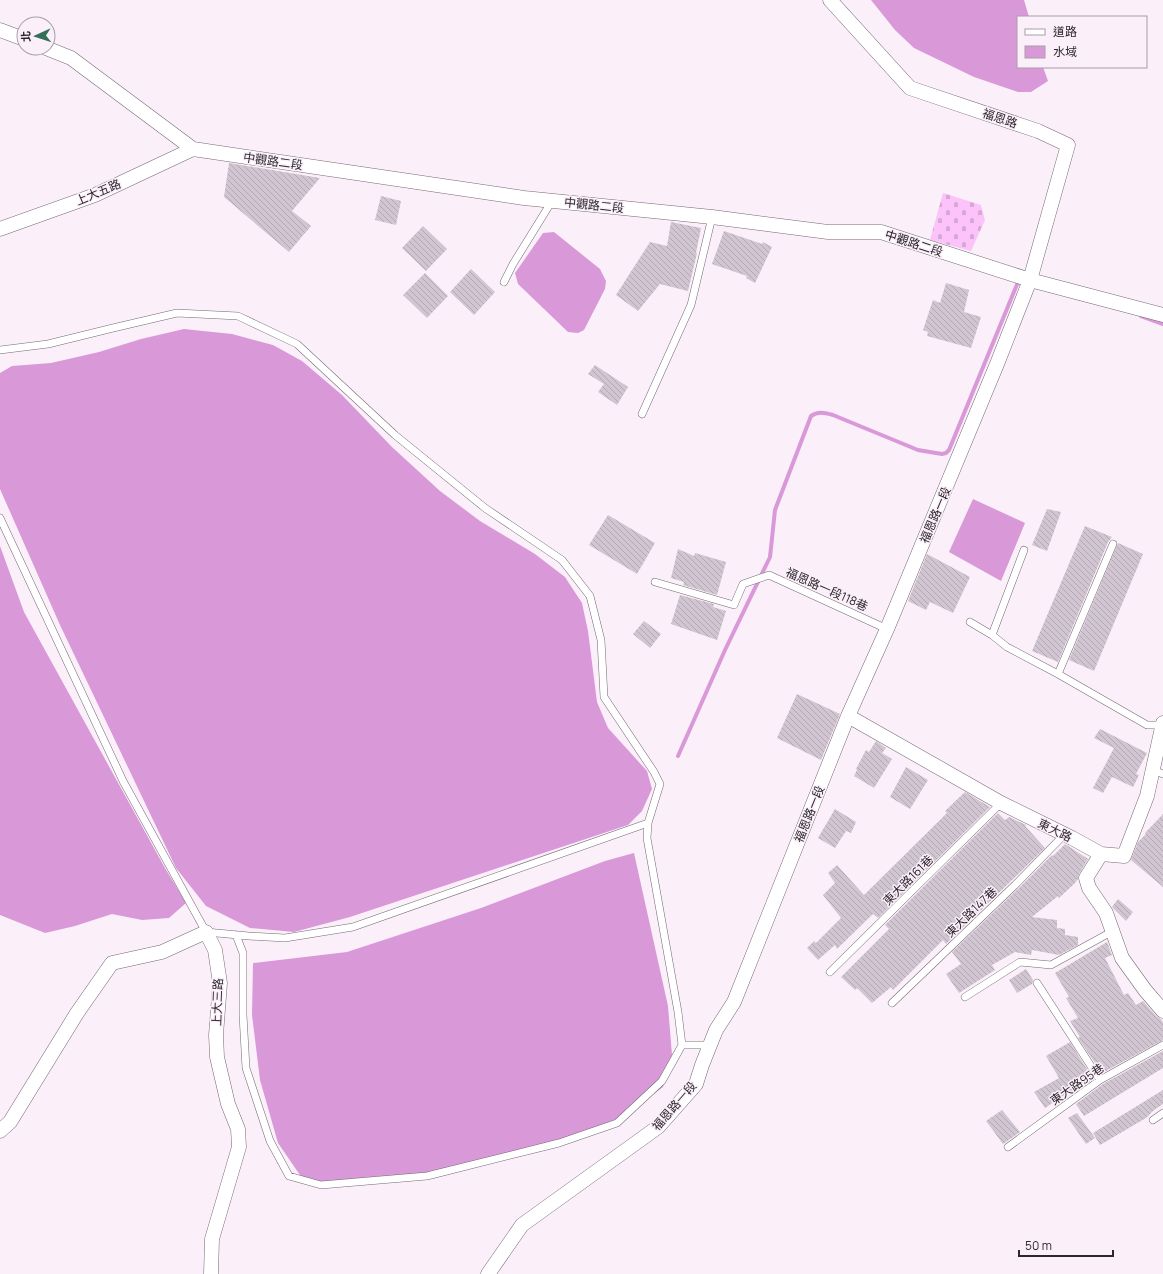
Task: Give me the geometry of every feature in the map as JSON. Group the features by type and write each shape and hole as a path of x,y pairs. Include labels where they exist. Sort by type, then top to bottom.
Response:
{"street":[{"name":"福恩路","path":"830,0 910,88 1038,131 1068,145 1030,280"},
{"path":"0,30 16,36"},
{"name":"中觀路二段","path":"56,52 71,58 193,149 516,197 828,232 881,232 1030,280 1163,315"},
{"name":"上大五路","path":"0,229 95,195 193,149"},
{"name":"福恩路一段","path":"488,1274 522,1226 658,1127 696,1084 716,1030 734,1002 848,716 887,629 989,385 1030,280"},
{"name":"東大路","path":"848,716 1001,803 1101,854"},
{"path":"1163,724 1158,772 1124,856 1101,854 1086,878 1089,888 1106,913 1122,958 1145,990 1163,1011"},
{"path":"0,1131 10,1122 77,1013 112,963 162,952 206,932"},
{"name":"上大三路","path":"206,932 215,950 220,983 216,1035 217,1057 228,1104 238,1129 239,1147 212,1239 211,1274"}],"lane":[{"path":"504,282 513,264 552,201"},
{"path":"642,414 691,305 712,218"},
{"path":"0,350 48,344 178,313 238,316 297,344 395,435 485,508 562,560 590,596 601,640 604,696 654,772 660,784 648,823 647,838 678,1012 682,1045 662,1081 617,1123 559,1143 427,1176 321,1185 289,1176 270,1141 246,1068 243,953 236,935"},
{"path":"0,518 123,781 206,932 285,938 353,927 648,823"},
{"path":"1058,674 1113,544"},
{"path":"992,634 1024,550"},
{"name":"福恩路一段118巷","path":"655,582 734,605 743,584 770,575 887,629"},
{"path":"970,622 992,634 1007,647 1058,674 1147,726 1163,724"},
{"name":"東大路161巷","path":"830,972 1001,803"},
{"name":"東大路147巷","path":"892,1003 1015,885 1064,835"},
{"path":"966,997 1020,962 1051,965 1112,931"},
{"path":"1037,982 1100,1080"},
{"path":"682,1045 710,1045"},
{"name":"東大路95巷","path":"1008,1147 1100,1080 1163,1045"},
{"path":"1153,1120 1163,1113"}],"green space":[{"path":"943,193 981,205 985,220 971,251 930,240"}],"water":[{"path":"871,0 1024,0 1029,16 1017,16 1017,68 1043,68 1048,81 1031,92 1018,92 974,77 914,48 895,30"},
{"path":"554,232 600,269 606,281 605,289 584,330 578,333 568,332 518,284 515,273 543,233"},
{"path":"184,329 232,334 273,345 302,361 342,395 392,447 440,491 480,521 535,554 565,577 582,603 588,631 597,702 608,728 647,771 652,789 642,811 628,825 350,917 294,932 250,928 206,906 176,868 60,625 0,489 0,373 12,366 51,363 99,352 141,339"},
{"path":"973,499 1025,523 1001,581 949,552"},
{"path":"0,546 24,612 165,868 186,903 169,918 142,920 112,914 75,926 45,933 0,915"},
{"path":"634,853 668,1006 672,1055 663,1087 625,1116 584,1137 447,1171 335,1186 302,1178 278,1143 260,1080 252,1015 253,963 347,952 481,908 605,861"}],"building":[{"path":"229,163 320,178 292,211 311,226 289,252 224,197"},
{"path":"381,196 401,201 396,225 375,220"},
{"path":"671,222 701,228 688,291 660,284 638,311 616,295 650,242 667,246"},
{"path":"423,226 447,249 426,271 402,248"},
{"path":"724,231 762,244 763,242 772,247 755,283 746,278 747,276 712,264"},
{"path":"471,269 495,292 474,315 450,292"},
{"path":"425,273 448,296 427,318 403,295"},
{"path":"946,283 969,290 964,312 981,317 971,348 927,336 928,332 923,330 933,300 940,303"},
{"path":"595,365 628,387 617,405 598,392 604,384 588,374"},
{"path":"1047,509 1061,512 1047,551 1032,545"},
{"path":"608,515 655,543 637,574 589,545"},
{"path":"1085,526 1112,537 1108,542 1058,662 1032,651"},
{"path":"1118,543 1143,554 1094,671 1069,660"},
{"path":"678,549 694,556 695,553 726,562 717,595 683,585 684,582 671,578"},
{"path":"927,554 970,577 953,613 930,602 926,610 908,601"},
{"path":"680,595 714,604 713,607 726,611 717,640 671,624"},
{"path":"644,621 661,634 650,648 633,634"},
{"path":"797,694 840,714 821,760 777,738"},
{"path":"1100,729 1147,753 1136,774 1139,775 1133,787 1112,777 1103,793 1093,788 1114,748 1094,738"},
{"path":"876,741 886,748 882,753 892,759 874,788 854,776 866,750 869,752"},
{"path":"906,767 928,780 910,809 890,797"},
{"path":"965,792 990,807 878,918 873,914 837,949 835,945 818,960 807,948 814,941 816,943 841,918 823,895 835,883 828,873 837,865 864,895 947,813 945,811"},
{"path":"835,809 856,822 851,833 846,831 835,848 818,838"},
{"path":"998,813 1005,820 1009,817 1026,825 1025,826 1045,848 946,944 943,940 893,990 891,987 872,1003 857,988 855,990 841,977 889,929 885,925"},
{"path":"1163,814 1163,887 1131,860 1138,842"},
{"path":"1065,844 1088,859 1074,884 1059,898 1058,896 1032,917 1057,920 1057,928 1065,929 1065,935 1078,937 1078,945 1059,955 1032,950 1031,955 1015,952 992,965 995,970 959,993 946,974 961,964 952,952"},
{"path":"1118,899 1133,912 1126,921 1112,907"},
{"path":"1107,942 1112,955 1105,958 1124,995 1128,993 1136,1005 1143,1001 1157,1017 1161,1019 1163,1023 1163,1040 1102,1073 1078,1038 1080,1037 1070,1021 1078,1018 1066,998 1069,997 1055,973"},
{"path":"1026,969 1033,980 1032,984 1017,993 1009,980"},
{"path":"1070,1042 1093,1079 1071,1095 1069,1092 1045,1108 1034,1092 1059,1078 1046,1056"},
{"path":"1163,1051 1163,1068 1084,1116 1076,1104 1103,1084"},
{"path":"1163,1090 1163,1104 1146,1118 1100,1145 1093,1133"},
{"path":"1002,1110 1020,1132 1003,1144 986,1121"},
{"path":"1077,1113 1095,1138 1086,1144 1068,1118"}],"waterway":[{"path":"678,756 725,650 770,557 775,510 811,416 819,413 833,415 918,450 942,454 946,453 949,450 1018,282 1021,283"},
{"path":"1141,316 1163,324"}]}
